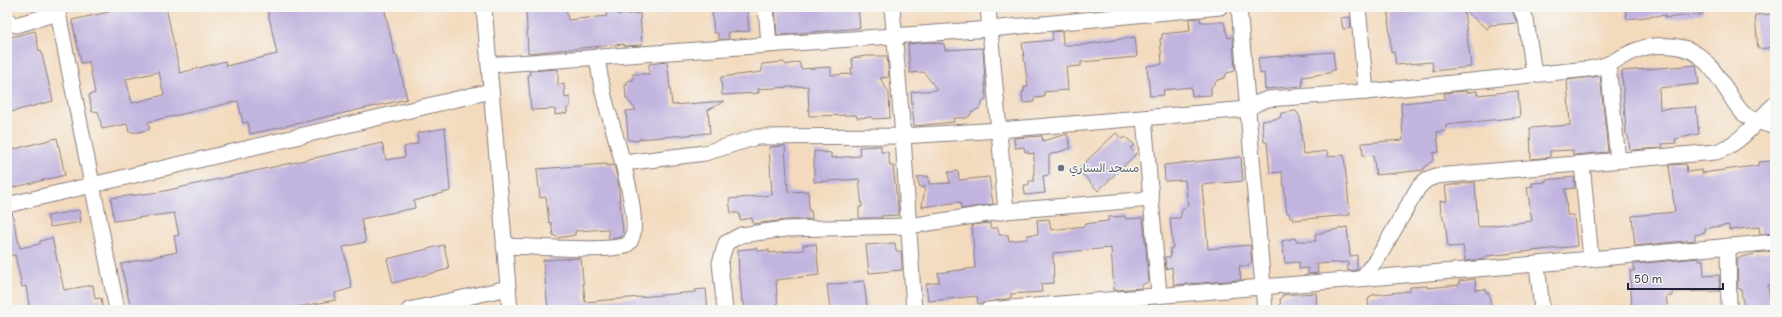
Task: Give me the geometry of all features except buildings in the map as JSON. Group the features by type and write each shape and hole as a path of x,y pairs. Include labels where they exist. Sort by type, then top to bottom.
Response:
{"street":[{"path":"484,7 510,310"},
{"path":"766,7 769,45"},
{"path":"892,7 903,136 914,310"},
{"path":"988,7 1006,211"},
{"path":"489,64 990,29 1220,7"},
{"path":"1239,7 1265,310"},
{"path":"1358,7 1366,92"},
{"path":"1520,7 1526,20 1534,74"},
{"path":"7,19 11,24 16,25 58,13 91,186 117,310"},
{"path":"624,163 705,153 757,137 903,136 1000,130 1248,109 1258,102 1268,99 1366,92 1588,69 1608,65 1637,50 1652,46 1669,46 1693,52 1709,64 1739,108 1746,115 1775,127"},
{"path":"504,246 598,248 628,244 633,238 634,223 624,163 604,96 597,57"},
{"path":"1608,65 1618,160"},
{"path":"7,205 491,91"},
{"path":"1362,278 1379,256 1411,198 1426,180 1436,176 1716,152 1729,148 1740,140 1757,120 1775,104"},
{"path":"1144,118 1159,295"},
{"path":"1582,164 1591,259"},
{"path":"725,310 720,263 726,243 741,235 786,229 909,226 1006,211 1150,199"},
{"path":"988,310 1050,307 1159,295 1537,264 1775,242"},
{"path":"1723,246 1724,310"},
{"path":"1723,246 1729,310"},
{"path":"1537,264 1542,310"},
{"path":"409,310 508,288"}],"place":[{"name":"مسجد السناري","path":"1061,168"}]}
